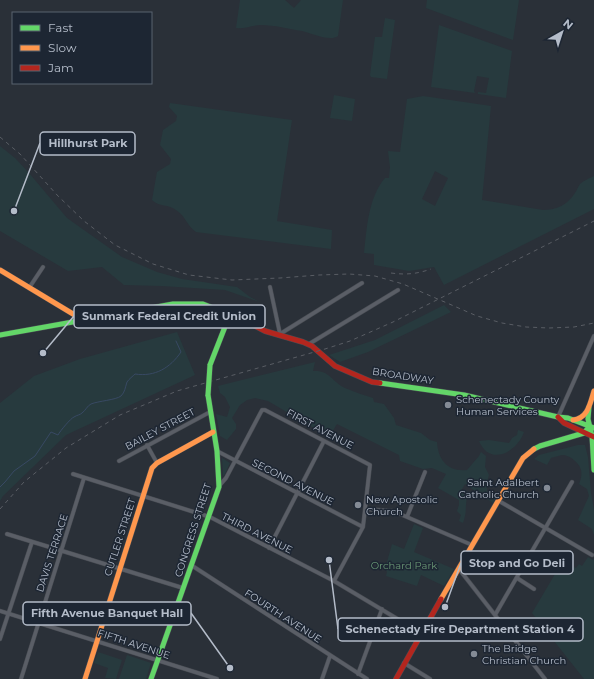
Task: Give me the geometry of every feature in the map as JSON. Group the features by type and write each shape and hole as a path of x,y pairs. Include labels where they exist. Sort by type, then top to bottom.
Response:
{"main road":[{"path":"0,270 83,320"},
{"name":"BROADWAY","path":"0,334 172,304 203,304 214,307 261,329 308,344 335,366 374,382 464,395 573,420 592,427"},
{"name":"CONGRESS STREET","path":"151,679 218,487 217,451 208,394 210,365 230,314"},
{"path":"573,420 583,417 587,412 594,391"},
{"path":"589,407 588,419 592,427 594,470"},
{"name":"BROADWAY","path":"558,417 564,423 593,437"},
{"path":"396,679 421,633 523,458 532,450 540,446 584,433 592,427"},
{"path":"157,463 213,432"},
{"name":"CUTLER STREET","path":"85,679 152,468 157,463"}],"street":[{"path":"30,288 43,267"},
{"path":"270,287 280,334 362,283"},
{"path":"308,344 398,290"},
{"path":"558,417 594,336"},
{"name":"FIRST AVENUE","path":"236,460 262,410 265,410 370,465 365,509"},
{"name":"BAILEY STREET","path":"119,461 210,412"},
{"path":"269,548 324,441"},
{"path":"147,445 157,463"},
{"name":"SECOND AVENUE","path":"217,451 363,527"},
{"path":"218,487 226,478 236,460"},
{"path":"407,517 425,472"},
{"name":"THIRD AVENUE","path":"73,474 207,516 334,581 421,633"},
{"name":"DAVIS TERRACE","path":"21,679 84,478"},
{"path":"495,615 572,482"},
{"path":"499,501 592,555"},
{"path":"334,581 363,527 365,509 393,512 472,545"},
{"path":"7,534 182,588"},
{"path":"0,640 32,542"},
{"name":"FOURTH AVENUE","path":"191,565 367,679"},
{"path":"459,569 545,679"},
{"path":"516,578 534,589"},
{"path":"358,674 382,609"},
{"name":"FIFTH AVENUE","path":"0,611 217,679"},
{"path":"322,679 330,656"},
{"path":"404,663 430,679"}],"green space":[{"path":"240,0 285,0 294,8 301,0 343,0 338,36 335,38 325,38 302,31 266,25 236,28"},
{"path":"427,0 519,0 513,40 426,8"},
{"path":"385,18 395,20 387,79 371,77 370,75 375,37 382,37"},
{"path":"439,25 512,51 506,98 478,94 478,92 486,93 489,78 477,76 474,91 475,93 431,87"},
{"path":"334,95 355,99 352,121 330,118"},
{"path":"423,96 491,106 482,200 543,210 553,209 569,201 580,184 594,176 594,209 444,285 434,267 409,271 374,265 374,254 364,253 367,224 372,204 379,186 385,178 389,178 390,167 388,151 400,152 407,99","holes":["435,171 448,178 435,206 422,199"]},
{"path":"170,103 292,120 277,221 332,230 331,249 196,232 190,227 179,212 173,208 158,204 152,200 157,172 170,164 171,159 160,145 163,130 176,121 177,116 169,107"},
{"path":"0,146 15,158 29,173 67,218 122,257 157,272 182,279 237,287 250,297 260,302 225,290 124,285 102,267 68,271 0,231"},
{"path":"444,305 451,312 368,352 340,362 329,355 375,340"},
{"path":"177,332 195,375 66,435 3,496 0,501 0,403 34,376 80,359"},
{"path":"315,362 313,371 323,372 345,388 373,398 374,402 384,404 394,418 396,425 421,433 430,440 437,442 439,454 445,464 449,467 467,470 481,452 486,456 485,467 489,475 487,491 496,497 493,503 465,484 461,491 467,497 463,523 459,521 461,515 457,511 459,500 438,488 446,474 432,468 423,469 400,461 399,455 337,424 329,437 268,401 255,398 247,400 240,405 232,418 236,424 236,429 227,440 220,436 216,414 227,417 230,407 225,397 220,393 218,386"},
{"path":"518,430 524,432 521,439 516,446 503,454 496,455 490,453 484,449 479,441 489,440 509,443 512,438 517,435"},
{"path":"578,445 585,445 588,457 594,510 594,535 592,529 578,520 589,496 587,489 579,484 581,472 577,463 564,455 551,458 547,465 534,459 539,455"},
{"path":"222,458 230,463 224,476 223,475"},
{"name":"Orchard Park","path":"414,524 423,528 414,552 454,569 444,586 421,575 417,586 386,576 387,572 385,569 392,544 404,549"},
{"path":"588,557 593,560 594,559 594,679 584,679 532,613 558,569 569,575 574,567 576,568 579,564 582,566"},
{"path":"98,652 122,660 116,679 105,678 108,668 94,663"},
{"path":"127,655 151,663 146,679 119,679"}],"waterway":[{"path":"0,487 14,471 35,456 51,432 58,435 75,416 81,414 91,404 115,399 121,396 127,382 135,374 142,375 155,373 172,363 181,352 176,341"}],"railway":[{"path":"0,137 20,154 58,196 84,221 115,245 153,264 189,275 232,280 349,274 375,276 403,284 477,316 502,323 526,327 549,328 574,327 594,323"},
{"path":"0,509 24,482 66,448 120,415 177,391 350,341 393,322 594,221"},
{"path":"391,273 411,274 431,269"}],"traffic: fast":[{"path":"0,335 173,304 203,304 239,318"},
{"path":"210,365 230,314"},
{"path":"208,395 210,365"},
{"path":"380,383 464,395 568,418 594,428"},
{"path":"151,679 219,487 217,451 208,395"},
{"path":"589,407 588,419 592,436 594,470"},
{"path":"534,449 584,433 590,426"}],"traffic: slow":[{"path":"0,270 83,320"},
{"path":"573,420 578,419 588,410 594,391"},
{"path":"85,679 152,468 157,463 213,432"},
{"path":"441,599 523,458 534,449"}],"traffic: jam":[{"path":"239,318 265,331 312,346 335,366 372,382 380,383"},
{"path":"558,417 564,423 594,437"},
{"path":"396,679 441,599"}],"place":[{"name":"Hillhurst Park","path":"14,211"},
{"name":"Sunmark Federal Credit Union","path":"43,353"},
{"name":"Schenectady County Human Services","path":"448,405"},
{"name":"Saint Adalbert Catholic Church","path":"547,488"},
{"name":"New Apostolic Church","path":"358,505"},
{"name":"Schenectady Fire Department Station 4","path":"329,560"},
{"name":"Stop and Go Deli","path":"445,607"},
{"name":"The Bridge Christian Church","path":"474,654"},
{"name":"Fifth Avenue Banquet Hall","path":"230,668"}]}
